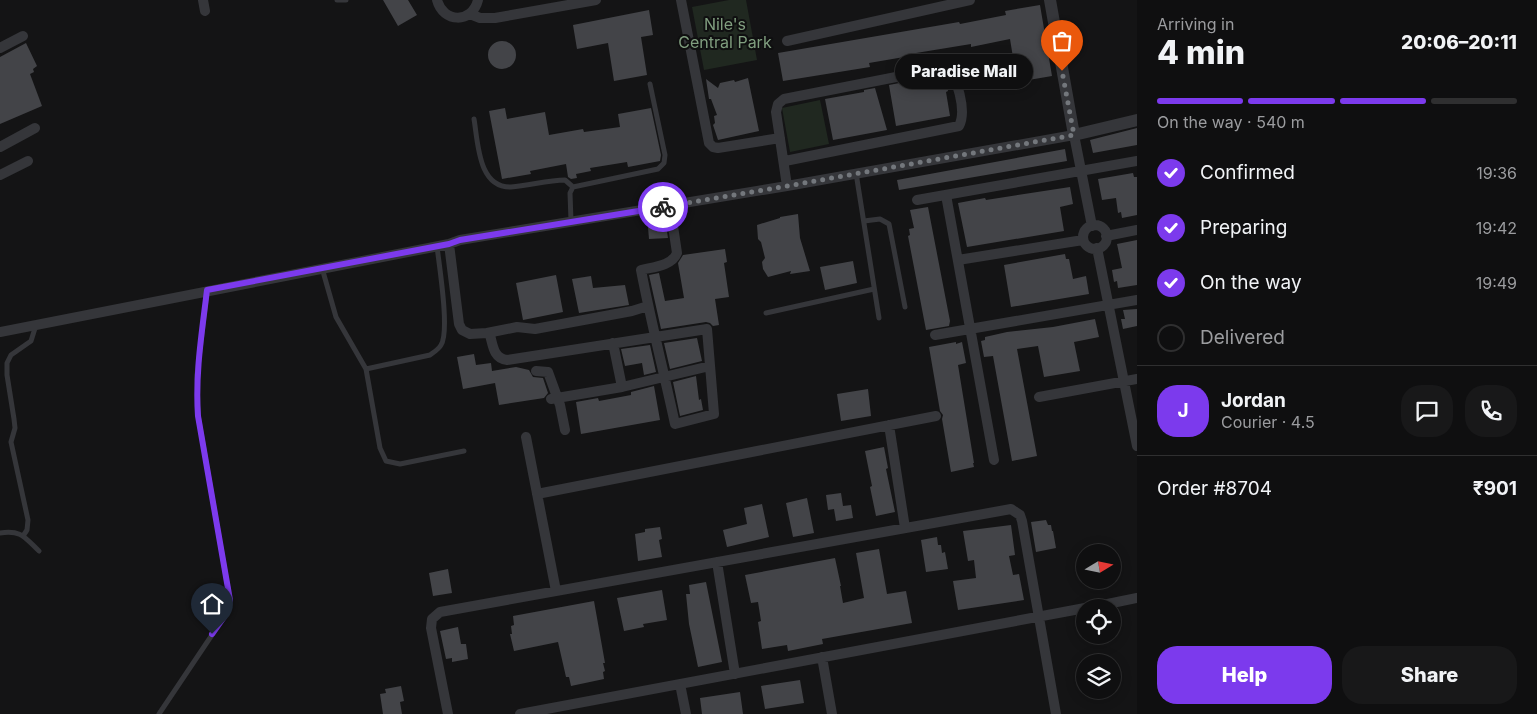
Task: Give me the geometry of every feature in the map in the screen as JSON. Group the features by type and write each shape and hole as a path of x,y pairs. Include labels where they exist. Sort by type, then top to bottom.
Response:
{"street":[{"path":"203,0 205,11"},
{"path":"437,0 442,11 448,16 461,18 470,14 477,5 478,0"},
{"path":"470,14 480,18 495,18 596,0"},
{"path":"681,0 709,143 713,147 718,148 780,138"},
{"path":"915,0 917,12"},
{"path":"787,41 970,0"},
{"path":"1050,0 1092,226"},
{"path":"0,48 23,36"},
{"path":"785,161 959,126 963,116 952,71 942,68 784,99 778,104 776,112 785,161 787,186"},
{"path":"0,332 322,267 449,244 460,240 787,186 1074,135 1137,120"},
{"path":"0,147 35,128"},
{"path":"0,175 28,161"},
{"path":"917,200 1137,162"},
{"path":"946,195 994,460"},
{"path":"487,333 490,335 496,357 504,360 656,336 707,329 714,414 675,424 656,336 648,306 641,270 669,263 675,259 677,253 670,206"},
{"path":"1092,226 1102,228 1106,236 1105,242 1097,248 1088,247 1083,240 1085,231 1092,226"},
{"path":"1106,236 1137,230"},
{"path":"958,260 1083,240"},
{"path":"449,244 460,324 462,330 470,334 517,328 536,329 632,311 648,306"},
{"path":"1097,248 1137,446"},
{"path":"935,335 1137,300"},
{"path":"613,343 622,387"},
{"path":"554,399 665,378 710,366"},
{"path":"536,371 548,372 554,399 560,405 565,430"},
{"path":"1039,397 1137,379"},
{"path":"537,494 936,416"},
{"path":"889,425 905,528"},
{"path":"526,437 556,591"},
{"path":"448,714 431,628 432,619 440,612 1011,509 1020,515 1022,521 1056,714"},
{"path":"717,562 735,674"},
{"path":"1121,601 1137,598"},
{"path":"520,714 1076,610"},
{"path":"822,657 832,714"},
{"path":"680,684 686,714"}],"lane":[{"path":"337,0 346,0"},
{"path":"572,222 570,192 573,187 661,167 664,163 665,155 650,84"},
{"path":"474,119 484,168 490,180 498,185 509,187 565,180 573,187"},
{"path":"856,173 879,318"},
{"path":"864,221 880,219 889,224 905,307"},
{"path":"366,368 430,355 443,343 444,326 437,246"},
{"path":"322,267 336,317 366,368 380,448 386,461 400,464 464,451"},
{"path":"766,313 874,289"},
{"path":"159,714 224,617 230,600 198,416 197,375 207,290"},
{"path":"23,536 28,530 28,520 11,442 15,428 7,364 11,356 31,342 36,324"},
{"path":"0,533 13,531 23,536 39,551"}],"green space":[{"name":"Nile's Central Park","path":"729,0 746,0 757,60 704,70 692,7"},
{"path":"820,100 829,144 790,152 782,108"}],"building":[{"path":"383,0 408,0 417,15 398,26"},
{"path":"1040,5 1052,76 1017,82 1010,39 971,47 971,44 910,54 910,56 869,63 870,67 783,81 778,53 959,22 960,24 1006,15 1005,11"},
{"path":"649,10 653,35 641,37 647,75 614,81 608,43 577,49 573,25"},
{"path":"502,41 512,45 516,55 512,65 502,69 492,65 488,55 492,45"},
{"path":"26,43 37,66 33,69 34,72 30,74 42,106 0,124 0,57"},
{"path":"945,76 948,91 946,92 950,116 896,126 889,85"},
{"path":"748,78 759,131 718,140 713,125 715,123 714,116 717,115 711,99 709,99 706,79 718,88 720,83 734,80 735,82"},
{"path":"875,88 887,130 833,140 825,99 864,92 864,90"},
{"path":"505,108 507,119 545,112 549,135 583,129 584,132 620,127 618,114 651,108 661,155 660,161 628,167 627,162 590,168 591,171 576,174 577,178 571,179 568,177 566,164 530,171 531,174 502,179 489,111"},
{"path":"1137,128 1137,145 1093,153 1090,140"},
{"path":"1065,149 1067,161 899,190 897,180"},
{"path":"1133,173 1134,177 1137,177 1137,215 1122,218 1121,212 1118,213 1116,198 1102,200 1098,179"},
{"path":"1070,187 1073,204 1060,207 1064,231 967,247 958,203"},
{"path":"928,207 950,321 949,326 926,330 908,236 910,235 909,229 914,228 910,210"},
{"path":"664,213 668,238 649,239 647,216"},
{"path":"798,214 800,238 810,271 790,274 791,271 768,277 763,269 762,262 765,258 761,242 758,239 757,225 780,217"},
{"path":"1137,240 1137,285 1118,288 1117,281 1114,282 1112,270 1122,268 1117,244"},
{"path":"725,249 727,262 724,263 729,297 715,299 719,325 713,326 706,322 661,329 649,275 659,273 665,301 684,298 678,263 683,255"},
{"path":"1065,254 1066,259 1069,259 1073,279 1086,276 1089,294 1011,307 1004,265"},
{"path":"853,261 857,283 825,290 820,267"},
{"path":"556,275 563,312 523,320 516,283"},
{"path":"591,276 593,288 625,285 629,305 579,313 572,279"},
{"path":"1137,309 1137,326 1123,329 1121,319 1125,319 1123,310"},
{"path":"1095,319 1099,337 1074,342 1080,371 1044,377 1038,346 1017,349 1037,456 1012,461 993,356 984,357 981,341 985,340 985,337 1007,332 1053,327"},
{"path":"697,338 702,361 670,369 664,343"},
{"path":"956,342 956,344 962,342 966,363 958,365 974,467 951,472 942,419 943,415 940,411 929,347"},
{"path":"650,345 656,372 644,375 642,363 625,366 621,349"},
{"path":"474,354 476,365 491,363 492,371 516,367 529,370 533,377 543,378 548,393 544,398 499,405 495,383 463,389 457,357"},
{"path":"696,376 699,400 701,399 703,410 680,416 673,382"},
{"path":"654,386 660,420 581,434 576,402 598,398 599,401 631,395 631,392"},
{"path":"868,389 871,416 841,421 837,394"},
{"path":"884,447 888,468 886,469 895,512 876,516 865,451"},
{"path":"841,493 843,506 851,505 853,518 836,521 834,509 828,510 826,495"},
{"path":"807,498 814,533 793,537 786,503"},
{"path":"762,504 769,537 727,547 723,530 747,524 744,508"},
{"path":"1046,520 1048,525 1051,525 1056,548 1036,552 1031,522"},
{"path":"1011,525 1015,555 1009,556 1013,575 1019,574 1024,600 958,610 953,581 976,578 974,560 968,561 963,531"},
{"path":"660,527 662,539 659,540 662,557 638,561 635,534 645,532 645,529"},
{"path":"937,537 942,553 945,552 948,569 926,572 921,540"},
{"path":"879,549 887,594 906,591 912,623 822,639 823,644 788,651 787,645 762,649 758,622 761,621 758,602 751,603 745,575 835,558 843,603 864,598 856,553"},
{"path":"448,569 452,593 433,596 429,573"},
{"path":"706,582 722,662 698,667 689,624 686,594 690,594 689,585"},
{"path":"662,590 667,620 643,624 644,627 624,631 617,598"},
{"path":"594,601 605,663 603,663 604,679 571,686 569,677 566,677 558,642 514,651 510,634 512,634 511,626 514,625 513,616"},
{"path":"458,627 461,644 466,644 468,659 452,662 452,658 446,659 440,631"},
{"path":"800,680 804,703 765,709 761,686"},
{"path":"401,686 404,701 400,702 402,714 383,714 380,694 386,693 385,689"},
{"path":"740,692 743,714 702,714 700,698"}],"way so far":[{"path":"663,207 1074,135 1062,71"}],"place":[{"name":"Paradise Mall","path":"1062,71"}],"route":[{"path":"212,634 224,617 230,600 230,593 198,416 196,394 207,290 449,244 460,240 663,207"}]}
